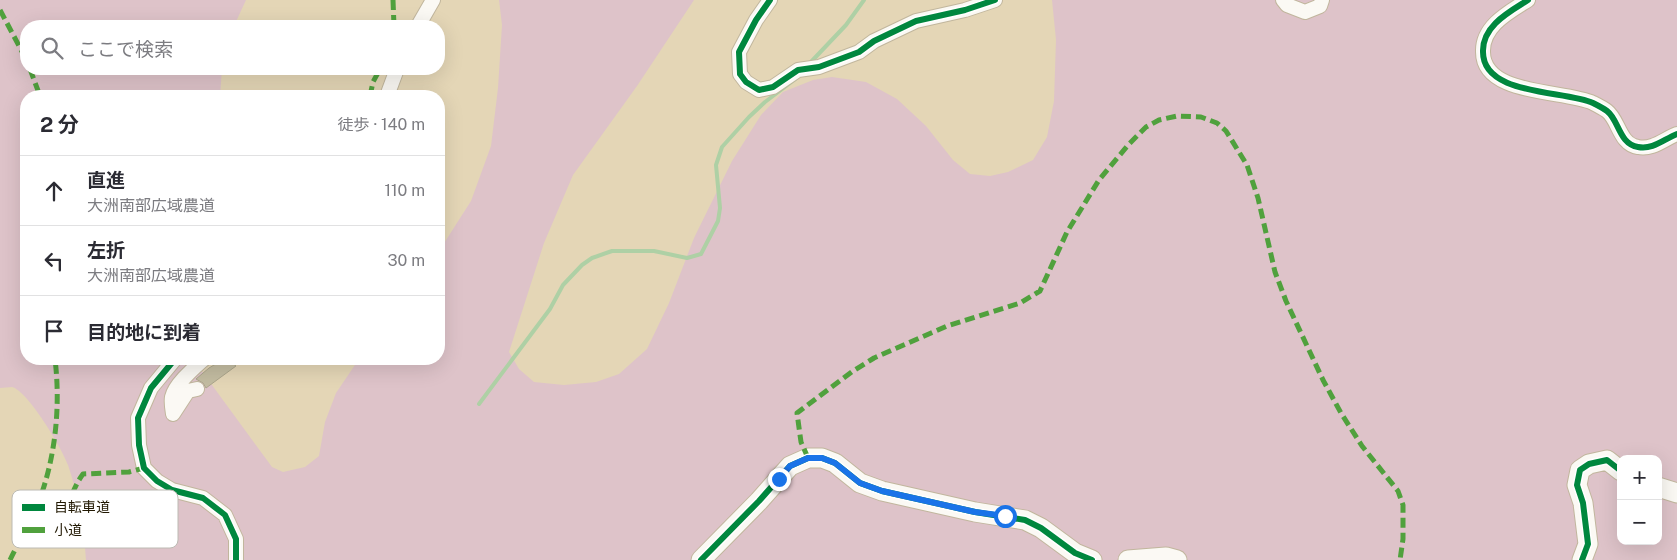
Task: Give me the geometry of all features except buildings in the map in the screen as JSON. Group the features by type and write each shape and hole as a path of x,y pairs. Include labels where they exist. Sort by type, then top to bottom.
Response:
{"street":[{"path":"421,20 433,0"},
{"path":"770,0 756,20 739,52 740,74 746,82 759,90 773,87 798,70 819,67 859,52 894,31 916,21 964,10 995,0"},
{"path":"1283,0 1287,5 1305,12 1320,6 1322,0"},
{"path":"1528,0 1508,13 1489,29 1483,49 1483,62 1490,72 1503,80 1524,88 1592,102 1608,111 1625,140 1637,148 1654,146 1677,134"},
{"path":"389,90 395,75"},
{"path":"170,365 151,388 138,418 139,445 144,468 157,481 172,490"},
{"path":"197,389 188,391 172,414 173,394 185,377 198,365"},
{"path":"701,560 759,501 790,466 808,458 822,458 835,463 860,483 882,491 975,512 1025,520 1041,528 1075,553 1092,560"},
{"path":"1582,560 1588,544 1583,503 1577,485 1580,470 1589,464 1607,460 1617,468"},
{"path":"1662,488 1677,493"},
{"path":"178,492 203,498 225,515 236,539 236,560"},
{"path":"1128,560 1166,557 1177,560"}],"shaded area":[{"path":"0,0 246,0 237,20 20,20 20,75 222,75 220,90 20,90 20,365 197,365 272,467 283,472 305,467 319,456 325,422 336,393 355,365 445,365 445,242 471,201 491,146 498,88 502,25 499,0 694,0 637,86 573,175 544,243 509,352 519,369 534,382 564,385 596,382 619,374 647,349 669,303 694,238 732,161 761,115 783,92 813,80 832,77 866,82 897,99 926,126 953,160 970,174 990,176 1008,172 1033,160 1047,137 1054,101 1056,40 1052,0 1677,0 1677,560 86,560 85,548 178,548 178,490 76,490 65,457 52,434 27,398 12,387 0,388"}],"waterway":[{"path":"809,64 846,25 864,0"},
{"path":"479,404 550,309 563,285 582,265 592,258 612,251 654,251 687,258 701,254 718,221 720,208 716,165 722,147 765,102 798,77"}],"marked path":[{"path":"393,0 394,20"},
{"path":"0,10 20,48"},
{"path":"32,75 38,90"},
{"path":"371,90 377,75"},
{"path":"808,458 801,442 797,413 853,371 874,358 947,326 1020,303 1040,291 1067,232 1099,180 1129,144 1146,127 1159,120 1177,116 1201,117 1217,123 1226,131 1247,165 1258,198 1275,272 1286,301 1323,380 1341,413 1362,446 1398,491 1403,505 1403,539 1400,560"},
{"path":"43,490 52,454 57,416 56,365"},
{"path":"74,490 83,474 129,472 144,468"},
{"path":"10,560 16,548"}],"cycle path":[{"path":"770,0 756,20 739,52 740,74 746,82 759,90 773,87 798,70 819,67 859,52 874,41 916,21 965,10 995,0"},
{"path":"1528,0 1498,21 1487,35 1483,52 1487,66 1496,77 1510,84 1528,89 1593,103 1607,111 1623,137 1632,145 1638,147 1654,146 1677,134"},
{"path":"170,365 151,388 138,418 139,445 144,468 157,481 172,490"},
{"path":"701,560 759,501 790,466 808,458 822,458 835,463 860,483 882,491 975,512 1025,520 1041,528 1075,553 1092,560"},
{"path":"1582,560 1588,544 1583,503 1577,485 1580,470 1589,464 1607,460 1617,468"},
{"path":"178,492 203,498 225,515 236,539 236,560"}],"route":[{"path":"779,479 790,466 808,458 822,458 835,463 860,483 882,491 975,512 1005,516"}]}
